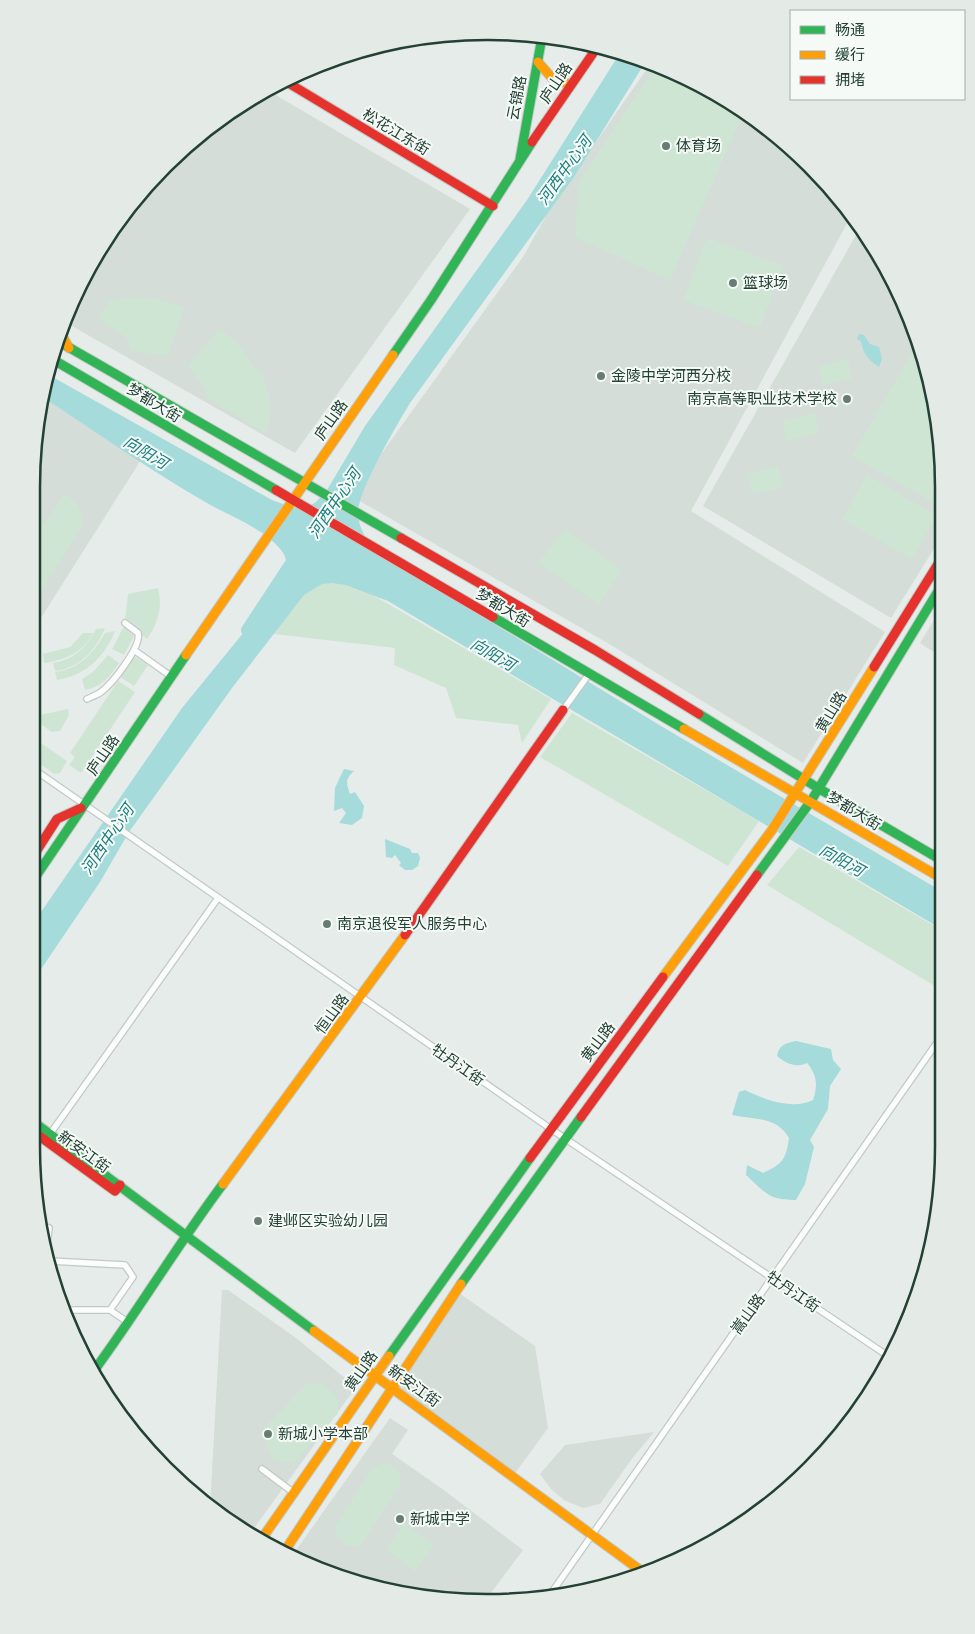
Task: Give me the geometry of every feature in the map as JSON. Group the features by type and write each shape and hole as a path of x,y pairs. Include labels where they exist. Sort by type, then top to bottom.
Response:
{"main road":[{"name":"云锦路","path":"519,164 541,43"},
{"name":"庐山路","path":"40,871 284,511 296,502 308,485 432,300 593,53"},
{"path":"538,62 552,78 571,85"},
{"name":"松花江东街","path":"292,85 493,206"},
{"path":"65,341 69,348"},
{"name":"梦都大街","path":"64,345 595,650 818,788 935,856"},
{"name":"梦都大街","path":"58,363 935,874"},
{"name":"黄山路","path":"265,1535 375,1375 550,1129 772,830 805,780 935,569"},
{"name":"黄山路","path":"288,1547 394,1388 456,1291 811,801 935,596"},
{"name":"恒山路","path":"98,1366 129,1323 186,1235 361,998 563,710"},
{"path":"40,846 58,819 85,806"},
{"name":"新安江街","path":"40,1127 637,1568"},
{"name":"新安江街","path":"40,1137 115,1191 120,1185"}],"street":[{"path":"86,699 100,693 114,680 139,642 138,633 125,623"},
{"path":"134,650 172,677"},
{"name":"恒山路","path":"563,710 589,674"},
{"name":"牡丹江街","path":"40,774 550,1129 884,1353"},
{"path":"50,1134 218,898"},
{"name":"嵩山路","path":"554,1589 935,1046"},
{"path":"55,1262 125,1266 133,1278 110,1310"},
{"path":"71,1310 110,1310 129,1323"},
{"path":"262,1469 294,1493"}],"shaded area":[{"name":"金陵中学河西分校","path":"646,70 685,86 711,100 760,132 804,171 848,222 691,511 885,632 803,763 611,645 351,496 523,257 552,205"},
{"path":"274,94 470,209 295,453 71,325 86,290 115,239 151,192 192,151 215,132 239,115"},
{"name":"南京高等职业技术学校","path":"857,234 875,264 901,316 920,372 931,429 934,458 935,547 891,618 703,506"},
{"path":"49,399 146,452 40,619 41,458"},
{"path":"935,618 935,653 920,643"},
{"name":"新城小学本部","path":"222,1290 228,1290 296,1338 356,1387 254,1528 211,1498"},
{"path":"456,1291 535,1346 548,1428 513,1476 394,1388"},
{"name":"新城中学","path":"390,1418 408,1430 392,1454 441,1488 523,1550 490,1594 488,1594 429,1590 372,1579 316,1560 296,1551"},
{"path":"654,1432 631,1460 600,1504 583,1508 564,1500 551,1489 540,1474 565,1445"}],"green space":[{"name":"体育场","path":"652,72 685,86 741,118 670,280 575,237 579,182"},
{"name":"篮球场","path":"707,238 783,266 760,328 684,300"},
{"path":"132,297 154,298 184,308 168,355 131,351 127,338 98,318 109,301"},
{"path":"218,331 223,331 233,339 245,352 254,368 260,370 271,409 265,433 209,399 202,384 188,366"},
{"path":"913,351 920,372 931,429 935,503 852,456"},
{"path":"848,359 852,378 823,385 818,367"},
{"path":"814,413 819,433 787,441 782,421"},
{"path":"778,466 783,487 753,494 748,474"},
{"path":"867,475 935,515 935,519 912,559 842,519"},
{"path":"63,496 69,496 78,505 84,523 40,592 40,531"},
{"path":"565,530 622,570 599,604 538,563"},
{"path":"328,569 551,699 522,743 518,725 456,718 446,688 394,665 395,648 274,634 306,574"},
{"path":"158,588 160,609 154,627 147,639 125,621 128,594"},
{"path":"124,626 134,636 124,655 112,649"},
{"path":"105,628 97,644 86,657 72,666 55,671 53,663 67,659 79,652 96,629"},
{"path":"115,631 111,641 93,664 77,674 57,680 55,672 79,664 96,647 105,633"},
{"path":"83,633 93,633 79,650 59,660 44,663 43,654 70,647"},
{"path":"108,655 119,663 116,668 109,677 96,687 85,690 82,679 93,672"},
{"path":"134,656 148,665 134,686 120,677"},
{"path":"118,681 135,692 81,773 69,765 75,757 70,753"},
{"path":"68,709 69,715 60,731 52,732 40,724 40,715"},
{"path":"572,713 759,821 728,866 540,757"},
{"path":"40,742 67,761 60,773 54,774 40,764"},
{"path":"799,847 935,926 935,986 767,885"},
{"path":"308,1383 324,1384 338,1399 338,1413 294,1463 274,1460 265,1442 267,1425"},
{"path":"384,1463 396,1469 402,1481 360,1547 345,1545 336,1534 336,1525 373,1467"},
{"path":"404,1523 434,1545 415,1571 386,1549"}],"water":[{"name":"向阳河","path":"616,59 642,68 574,177 410,403 396,426 371,474 360,503 358,519 367,540 378,553 661,726 935,887 935,925 388,601 346,585 332,583 322,584 304,595 232,688 129,832 100,882 40,971 40,913 182,708 279,589 285,575 286,564 286,559 281,550 266,535 166,478 49,401 54,378 272,500 294,508 304,509 316,502 327,490 365,426 527,200"},
{"path":"859,334 864,335 870,344 879,347 882,359 879,367 865,354 861,341 857,339"},
{"path":"344,769 354,771 347,781 350,794 355,792 364,806 362,818 352,825 339,823 346,813 342,808 334,811 335,788"},
{"path":"385,839 410,849 412,853 418,853 420,858 418,866 412,870 405,870 399,865 401,863 395,855 392,858 386,857"},
{"path":"796,1041 831,1049 833,1060 841,1069 830,1086 828,1109 810,1140 814,1147 805,1184 796,1200 787,1200 773,1197 763,1191 746,1175 747,1165 763,1173 779,1164 785,1156 789,1138 784,1131 771,1122 732,1115 739,1092 745,1090 770,1100 788,1104 805,1103 813,1100 816,1080 807,1063 792,1064 777,1056 779,1049 783,1045"}],"waterway":[{"name":"河西中心河","path":"247,630 295,557"}],"traffic: fast":[{"path":"520,159 541,43"},
{"path":"393,355 431,300 532,142"},
{"path":"64,344 401,538"},
{"path":"58,363 276,490"},
{"path":"757,875 811,801 935,596"},
{"path":"493,617 684,729"},
{"path":"40,870 186,655"},
{"path":"699,714 818,788 935,856"},
{"path":"461,1284 581,1117"},
{"path":"40,1127 314,1331"},
{"path":"389,1356 530,1158"},
{"path":"98,1366 223,1184"}],"traffic: slow":[{"path":"538,62 552,78 571,85"},
{"path":"65,341 69,348"},
{"path":"186,655 393,355"},
{"path":"663,977 772,830 874,667"},
{"path":"684,729 935,874"},
{"path":"223,1184 405,935"},
{"path":"288,1547 461,1284"},
{"path":"314,1331 637,1568"},
{"path":"265,1534 389,1356"}],"traffic: jam":[{"path":"532,142 593,53"},
{"path":"292,85 493,206"},
{"path":"276,490 493,617"},
{"path":"401,538 595,650 699,714"},
{"path":"874,667 935,569"},
{"path":"405,935 563,710"},
{"path":"40,846 57,819 81,808"},
{"path":"581,1117 757,875"},
{"path":"530,1158 663,977"},
{"path":"40,1137 115,1191 120,1185"}],"place":[{"name":"体育场","path":"666,146"},
{"name":"篮球场","path":"733,283"},
{"name":"金陵中学河西分校","path":"601,376"},
{"name":"南京高等职业技术学校","path":"847,399"},
{"name":"南京退役军人服务中心","path":"327,924"},
{"name":"建邺区实验幼儿园","path":"258,1221"},
{"name":"新城小学本部","path":"268,1434"},
{"name":"新城中学","path":"400,1519"}]}
